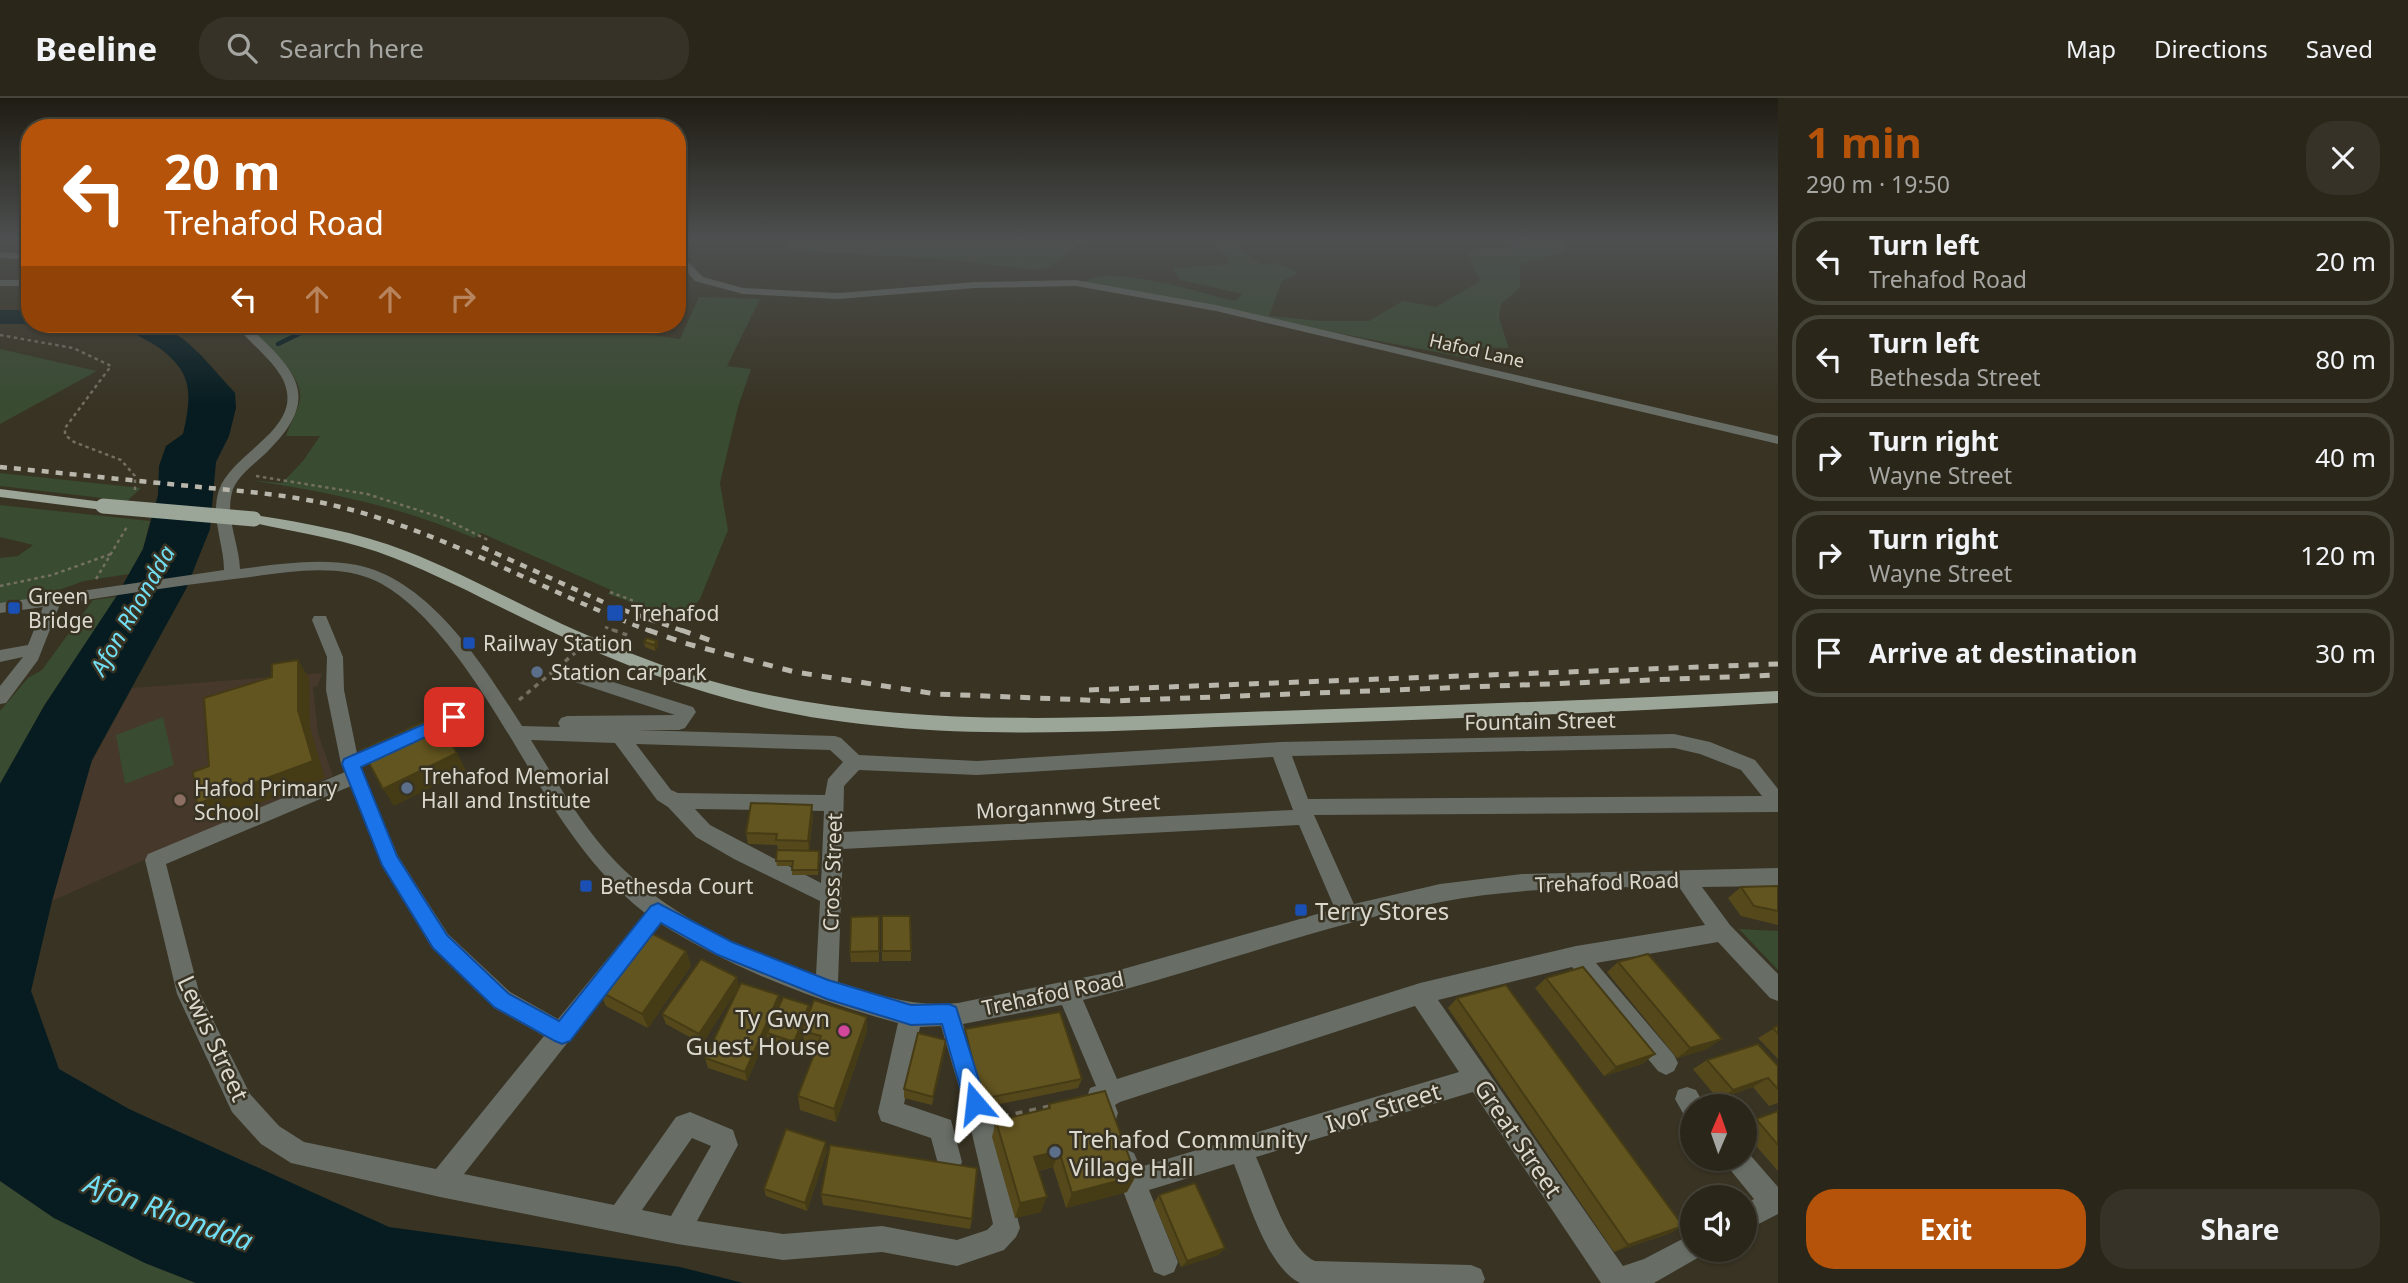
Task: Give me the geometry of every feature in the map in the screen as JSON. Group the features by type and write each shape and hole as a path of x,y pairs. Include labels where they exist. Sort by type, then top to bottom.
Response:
{"main road":[{"path":"0,493 103,506 254,519 326,532 376,546 433,569 560,630 653,669 707,687 812,710 884,721 1018,727 1778,697"}],"street":[{"name":"Hafod Lane","path":"806,294 859,294"},
{"name":"Hafod Lane","path":"1136,294 1216,308 1412,352 1778,440"},
{"path":"232,574 233,557 223,523 225,493 237,473 280,428 295,397 292,386 276,363 248,333"},
{"name":"Trehafod Road","path":"0,608 232,574 304,567 346,568 373,574 394,584 439,623 510,723 572,822 611,871 658,912 725,948 827,990 911,1015 949,1014 1069,995 1348,915 1440,893 1554,881 1778,877"},
{"path":"0,698 30,660 54,600"},
{"path":"320,620 335,657 335,690 356,766 388,860 440,941 502,1000 562,1034"},
{"path":"0,656 35,649"},
{"path":"510,723 679,723 687,712 581,678"},
{"path":"396,743 454,717"},
{"path":"510,723 621,738 835,743 854,762"},
{"path":"621,738 664,795 675,801 704,831 815,890 831,895"},
{"name":"Fountain Street","path":"854,762 977,768 1280,748 1674,741 1703,747 1748,765 1778,804"},
{"path":"1280,748 1303,812 1348,915"},
{"name":"Cross Street","path":"827,990 835,784 854,762"},
{"name":"Lewis Street","path":"356,766 155,860 188,993 241,1103 270,1135 300,1154 677,1231 783,1247 882,1239 957,1253 995,1241 1007,1228 981,1121"},
{"path":"675,801 834,803"},
{"name":"Morgannwg Street","path":"833,841 1303,812 1778,804"},
{"path":"1685,879 1722,932 1778,990"},
{"path":"440,1184 658,912"},
{"path":"1105,1095 1420,994 1576,956 1722,932"},
{"path":"1576,956 1666,1063"},
{"name":"Great Street","path":"1420,994 1617,1282"},
{"path":"1069,995 1105,1095 1116,1139 1164,1262"},
{"path":"949,1014 981,1121"},
{"path":"911,1015 890,1112 942,1129 949,1162"},
{"name":"Ivor Street","path":"1133,1182 1478,1078"},
{"path":"608,1217 685,1126 690,1124 724,1139 725,1145 677,1231"},
{"path":"1240,1149 1282,1247 1299,1268 1314,1275 1471,1279"},
{"path":"1749,1171 1776,1201 1757,1211"},
{"path":"1617,1282 1650,1271 1680,1254"}],"path":[{"path":"0,335 60,345 101,358 111,366 65,428 65,435 74,442 121,460 135,476 135,500"},
{"path":"237,473 367,494 443,518 490,541"},
{"path":"89,594 130,521"},
{"path":"0,586 52,575 113,553"},
{"path":"610,592 634,601 632,603"},
{"path":"605,628 630,636"},
{"path":"510,723 576,652"},
{"path":"981,1121 1060,1105"}],"shaded area":[{"name":"Hafod Primary School","path":"322,673 318,686 313,687 318,733 333,776 52,901 88,769 132,688"}],"green space":[{"path":"1140,294 1208,294 1235,301 1243,294 1277,294 1269,316 1320,321 1369,321 1403,301 1436,307 1457,294 1513,294 1501,304 1499,318 1509,348 1471,347 1472,359"},
{"path":"699,297 760,299 727,366 751,369 738,407 720,483 728,530 700,599 682,620 608,594 611,590 481,533 474,538 391,509 249,480 282,483 303,461 320,436 286,436 299,404 299,389 289,369 254,333 640,333 680,339 683,333 686,333 686,326"},
{"path":"0,349 97,371 0,424"},
{"path":"0,473 141,488 127,501 0,486"},
{"path":"0,505 150,521 143,549 129,574 84,581 36,598 0,604 0,558 18,556 33,545 0,537"},
{"path":"116,597 44,706 0,784 0,711 28,678 42,670 93,600"},
{"path":"163,717 174,765 125,784 116,735"},
{"path":"1739,929 1778,931 1778,970"},
{"path":"0,1181 54,1218 145,1263 196,1283 0,1283"}],"water":[{"path":"159,333 171,333 199,353 235,393 236,408 229,436 216,462 210,529 186,589 92,760 52,901 31,991 59,1069 129,1109 389,1227 680,1267 743,1283 196,1283 145,1263 54,1218 0,1181 0,784 44,706 116,597 143,549 158,495 159,466 166,446 183,434 188,402 185,378 171,358 145,338"}],"building":[{"path":"647,638 657,641 654,645 644,642"},
{"path":"298,660 298,710 313,761 197,804 193,772 209,766 204,698 272,677 272,664"},
{"path":"434,717 457,753 383,789 362,750"},
{"path":"751,803 812,805 808,841 776,840 777,834 746,833"},
{"path":"777,850 819,851 818,870 792,870 793,861 776,861"},
{"path":"1778,886 1778,911 1754,906 1741,887"},
{"path":"879,916 879,951 850,952 851,917"},
{"path":"882,916 910,916 911,951 882,951"},
{"path":"645,930 686,951 642,1014 599,991"},
{"path":"1648,954 1722,1039 1690,1048 1618,962"},
{"path":"701,959 737,977 699,1034 662,1014"},
{"path":"1583,967 1655,1054 1616,1067 1546,978"},
{"path":"741,983 779,995 745,1072 705,1058"},
{"path":"1506,985 1680,1222 1680,1227 1628,1245 1457,998"},
{"path":"783,997 809,1005 794,1042 767,1033"},
{"path":"814,1000 867,1017 834,1109 798,1096 821,1036 802,1031"},
{"path":"1060,1012 1082,1079 982,1099 965,1029"},
{"path":"918,1033 946,1040 933,1097 904,1089"},
{"path":"1758,1044 1778,1066 1778,1089 1768,1078 1733,1090 1707,1060"},
{"name":"Trehafod Community Village Hall","path":"1105,1091 1136,1176 1072,1193 1059,1151 1034,1157 1047,1197 1020,1203 996,1121 1050,1108 1049,1104"},
{"path":"1778,1111 1778,1145 1757,1120"},
{"path":"786,1129 826,1142 805,1203 764,1189"},
{"path":"830,1145 977,1168 972,1219 821,1194"},
{"path":"1195,1183 1225,1248 1187,1261 1159,1195"}],"waterway":[{"name":"Afon Rhondda","path":"0,317 21,317"},
{"name":"Afon Rhondda","path":"154,333 177,347 194,367"},
{"path":"278,344 301,333"}],"railway":[{"path":"0,467 261,493 332,505 415,530 648,630"},
{"path":"482,547 612,606 686,632"},
{"path":"648,630 684,643 795,672 936,694 1111,701 1778,675"},
{"path":"648,630 653,632"},
{"path":"681,630 712,641"},
{"path":"1089,690 1778,664"}],"place":[{"name":"Green Bridge","path":"14,608"},
{"name":"Trehafod","path":"615,613"},
{"name":"Railway Station","path":"469,643"},
{"name":"Station car park","path":"537,672"},
{"name":"Trehafod Memorial Hall and Institute","path":"407,788"},
{"name":"Hafod Primary School","path":"180,800"},
{"name":"Bethesda Court","path":"586,886"},
{"name":"Terry Stores","path":"1301,910"},
{"name":"Ty Gwyn Guest House","path":"844,1031"},
{"name":"Trehafod Community Village Hall","path":"1055,1152"}],"route":[{"path":"454,717 350,764 357,775 388,860 440,941 502,1000 562,1034 658,912 725,948 827,990 911,1015 949,1014 975,1103"}]}
